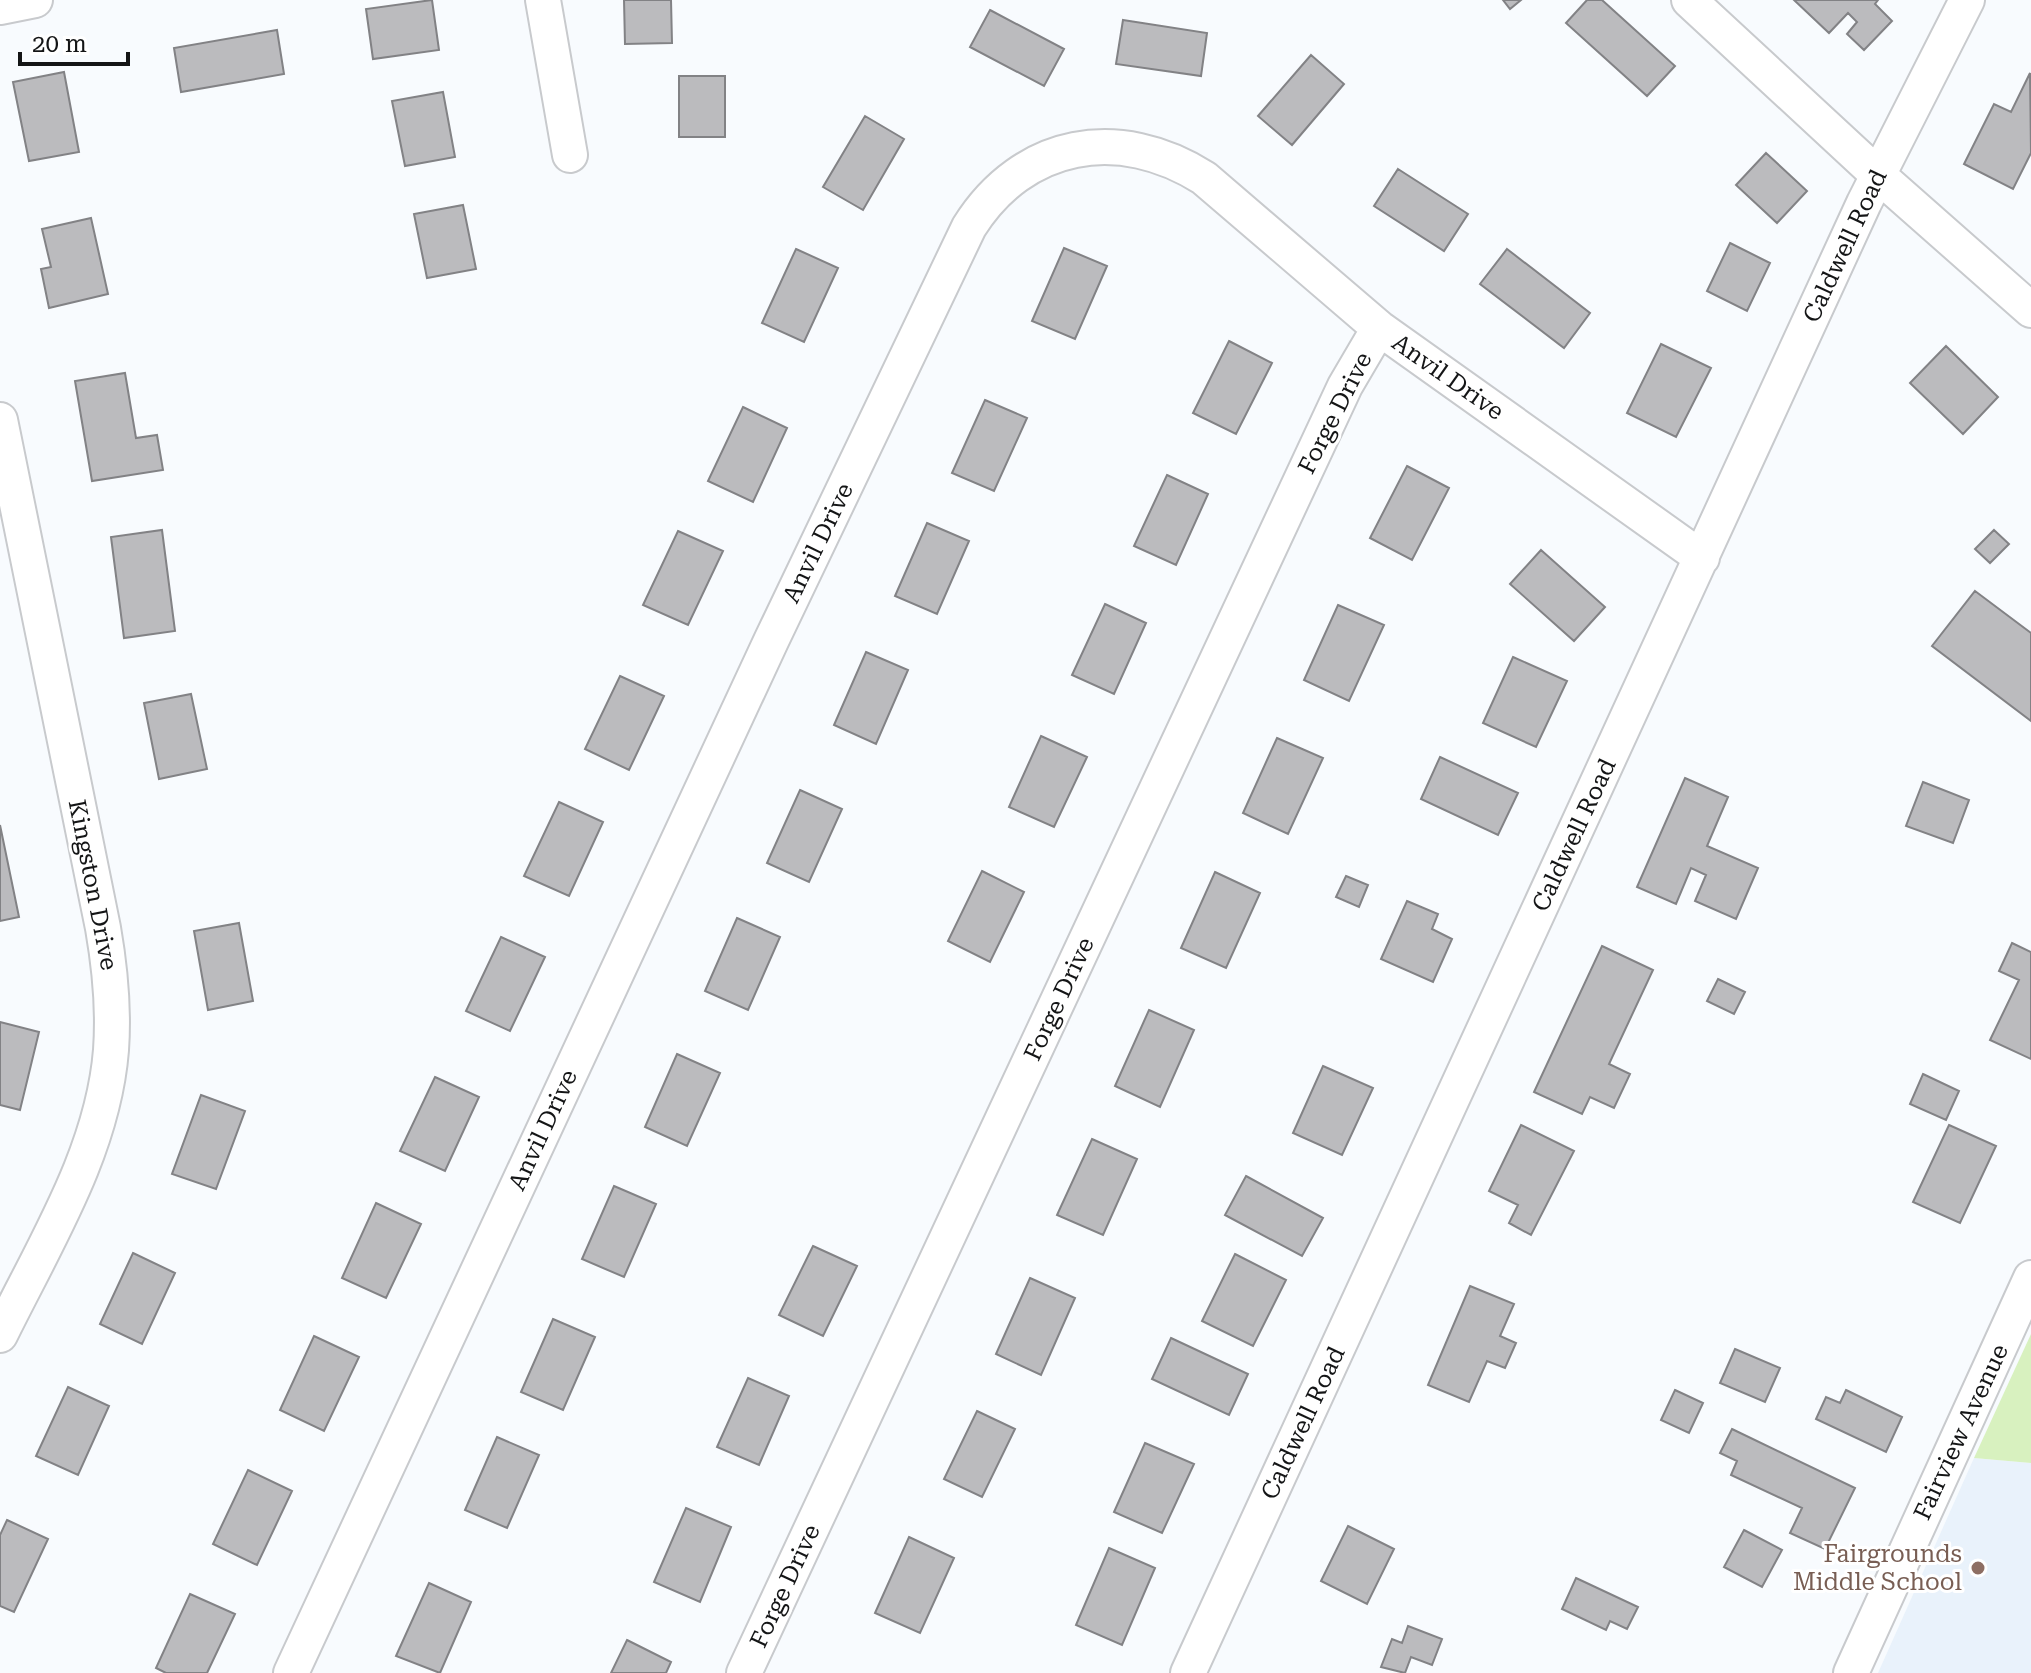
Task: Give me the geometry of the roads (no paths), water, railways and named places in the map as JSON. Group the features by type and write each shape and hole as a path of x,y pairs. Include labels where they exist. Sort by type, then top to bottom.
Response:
{"street":[{"path":"0,7 35,0"},
{"path":"543,0 570,155"},
{"path":"1689,0 1878,175 2031,310"},
{"name":"Caldwell Road","path":"1188,1673 1878,175 1967,0"},
{"name":"Anvil Drive","path":"291,1673 771,641 969,227 987,201 1014,175 1059,154 1091,148 1121,148 1163,158 1188,168 1204,178 1379,328 1702,558"},
{"name":"Forge Drive","path":"744,1673 1345,386 1379,328"},
{"name":"Kingston Drive","path":"0,420 103,928 111,971 112,1013 111,1052 95,1129 82,1166 0,1335"},
{"name":"Fairview Avenue","path":"1851,1673 2031,1278"}],"place":[{"name":"Fairgrounds Middle School","path":"1978,1568"}]}
